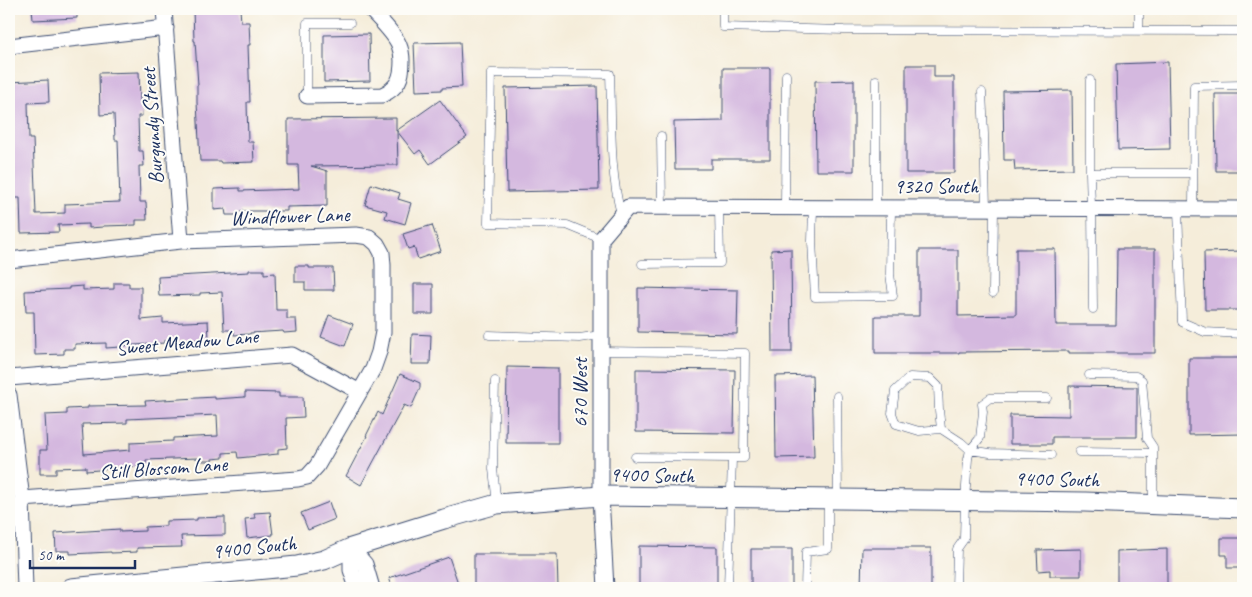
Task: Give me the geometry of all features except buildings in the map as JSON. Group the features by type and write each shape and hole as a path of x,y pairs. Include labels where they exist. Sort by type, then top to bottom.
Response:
{"street":[{"name":"Burgundy Street","path":"164,9 181,241"},
{"path":"307,96 382,95 397,85 402,71 400,46 370,9"},
{"path":"9,46 166,28"},
{"name":"9320 South","path":"625,211 662,207 1243,209"},
{"path":"601,239 625,211"},
{"name":"Windflower Lane","path":"9,260 181,241 356,235 373,240 382,253 383,265 383,332 379,352 373,369 360,392 317,466 307,477"},
{"name":"670 West","path":"601,239 601,496 606,588"},
{"name":"Sweet Meadow Lane","path":"9,378 292,356 360,392"},
{"path":"9,395 22,500 25,588"},
{"name":"Still Blossom Lane","path":"22,500 307,477"},
{"name":"9400 South","path":"71,588 297,566 324,560 351,548 497,504 601,496 1085,502 1243,508"},
{"path":"351,548 351,570 357,588"},
{"path":"351,548 365,564 372,588"}],"lane":[{"path":"723,9 723,27 844,30 1243,31"},
{"path":"1139,30 1140,9"},
{"path":"307,96 307,23 350,23"},
{"path":"601,239 567,225 488,223 491,73 610,74 614,178 617,199 625,211"},
{"path":"785,208 786,75"},
{"path":"813,208 812,241 815,297 893,296 883,208 876,80"},
{"path":"1090,80 1093,309"},
{"path":"1243,85 1194,86 1193,173 1186,209 1182,322 1205,332 1243,334"},
{"path":"982,92 990,207 993,293"},
{"path":"660,136 662,207"},
{"path":"1090,173 1193,173"},
{"path":"642,264 720,263 719,207"},
{"path":"490,336 579,338 601,343 745,353 744,458 635,457"},
{"path":"1089,375 1136,376 1142,380 1148,438 1153,447 1153,504"},
{"path":"941,429 938,386 930,378 910,377 895,391 892,413 896,424 919,431 941,429 970,450 990,453 1051,455"},
{"path":"495,382 493,469 497,504"},
{"path":"805,588 806,552 828,549 833,499 837,396"},
{"path":"956,588 957,549 964,539 968,459 970,450 980,438 982,404 990,398 1047,398"},
{"path":"1079,452 1153,453"},
{"path":"728,588 732,458"}]}
